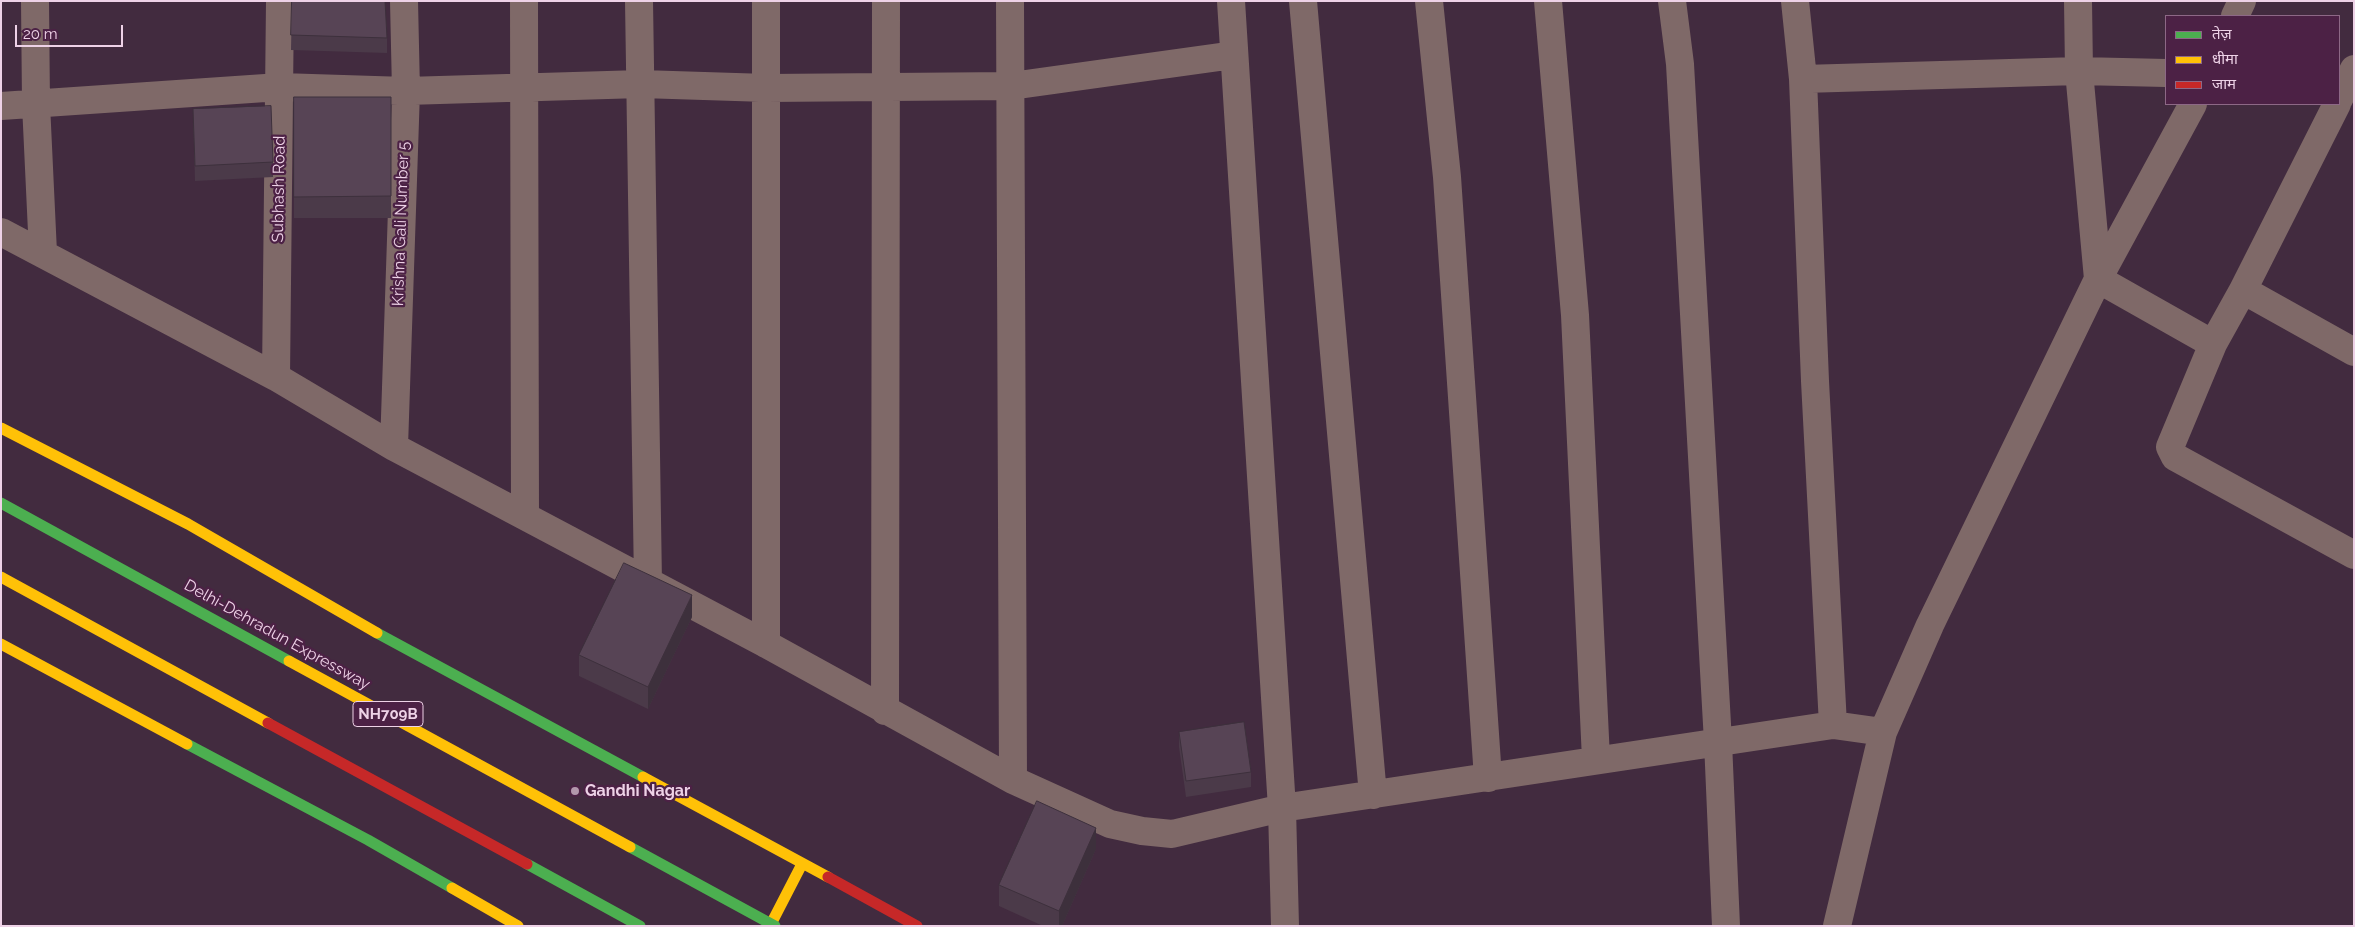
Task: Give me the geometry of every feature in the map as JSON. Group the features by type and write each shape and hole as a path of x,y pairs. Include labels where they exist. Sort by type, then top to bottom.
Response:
{"main road":[{"path":"1,428 188,524 358,623 916,926"},
{"name":"Delhi-Dehradun Expressway","path":"1,503 775,926"},
{"path":"1,576 640,926"},
{"path":"1,644 368,840 518,926"},
{"path":"770,926 802,864"}],"street":[{"path":"35,1 36,104 43,253"},
{"name":"Subhash Road","path":"276,377 280,1"},
{"name":"Krishna Gali Number 5","path":"394,447 406,91 404,1"},
{"path":"524,1 525,516"},
{"path":"639,1 648,583"},
{"path":"766,1 766,644"},
{"path":"885,711 888,87 886,1"},
{"path":"1010,1 1013,780"},
{"path":"1231,1 1282,808 1285,926"},
{"path":"1304,1 1373,795"},
{"path":"1429,1 1446,177 1488,778"},
{"path":"1548,1 1575,315 1596,759"},
{"path":"1672,1 1680,64 1718,742 1726,926"},
{"path":"1795,1 1803,79 1815,381 1833,725"},
{"path":"2078,1 2079,71 2098,279"},
{"path":"2236,15 2242,1"},
{"path":"1,106 280,88 406,91 641,84 767,88 1011,86 1234,55"},
{"path":"2340,97 2354,69"},
{"path":"1803,79 2079,71 2165,73"},
{"path":"1837,926 1883,732 1930,625 2098,279 2192,105"},
{"path":"2336,105 2243,290 2213,344 2170,447 2175,456 2354,555"},
{"path":"1,232 276,377 394,447 766,644 1013,780 1110,824 1142,831 1172,834 1282,808 1488,778 1596,759 1833,725 1883,732"},
{"path":"2098,279 2213,344"},
{"path":"2243,290 2354,352"}],"building":[{"path":"292,1 385,1 387,38 291,35"},
{"path":"294,97 391,97 391,196 294,197"},
{"path":"271,106 273,162 195,166 193,109"},
{"path":"624,563 692,595 648,687 579,655"},
{"path":"1244,722 1251,772 1186,781 1179,732"},
{"path":"1037,801 1096,828 1059,911 999,885"}],"traffic: fast":[{"path":"1,503 289,661"},
{"path":"377,633 643,777"},
{"path":"187,744 368,840 452,888"},
{"path":"630,847 775,926"},
{"path":"527,864 640,926"}],"traffic: slow":[{"path":"1,428 188,524 377,633"},
{"path":"1,577 268,723"},
{"path":"1,644 187,744"},
{"path":"289,661 630,847"},
{"path":"643,777 828,877"},
{"path":"770,926 802,864"},
{"path":"452,888 518,926"}],"traffic: jam":[{"path":"268,723 527,864"},
{"path":"828,877 917,926"}],"place":[{"name":"Gandhi Nagar","path":"575,791"}]}
